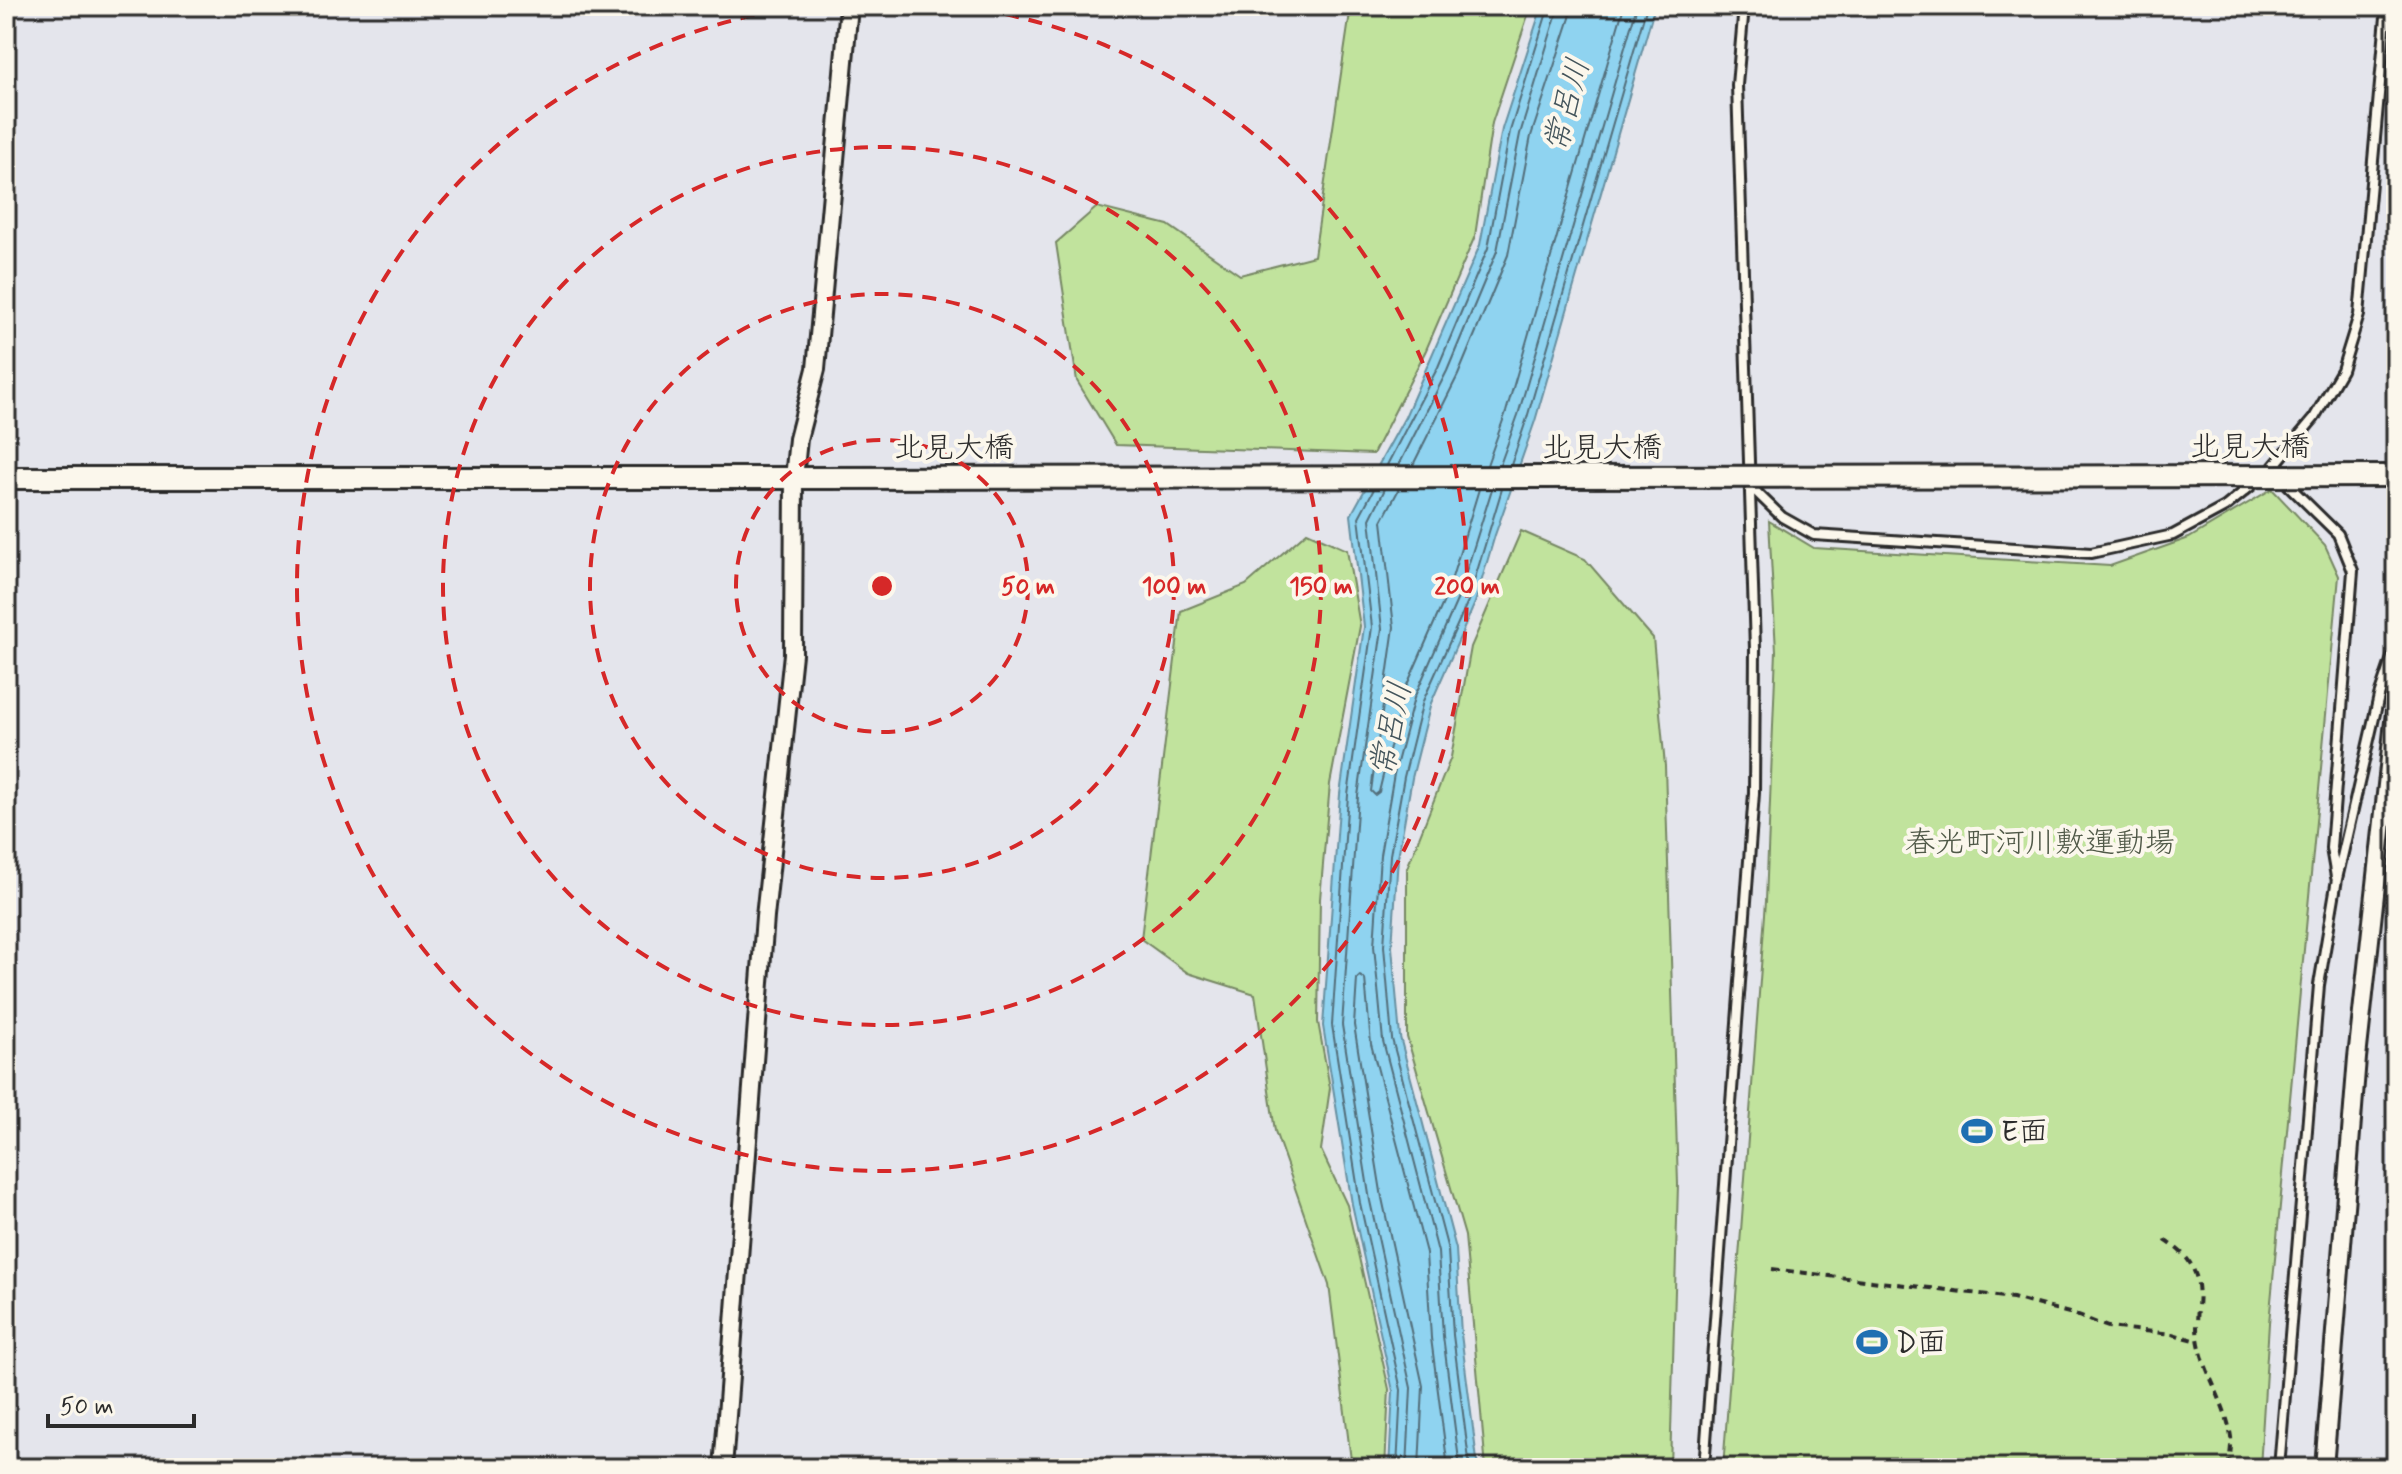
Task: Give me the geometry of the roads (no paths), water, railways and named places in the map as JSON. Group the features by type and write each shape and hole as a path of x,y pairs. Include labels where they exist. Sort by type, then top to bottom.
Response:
{"street":[{"path":"723,1468 765,917 793,654 801,478 798,439 816,369 849,6"},
{"name":"北見大橋","path":"6,478 2396,476"},
{"path":"2324,1468 2357,1058 2396,703"}],"lane":[{"path":"1704,1468 1754,793 1755,649 1737,85 1744,6"},
{"path":"1750,486 1782,517 1814,535 2091,553 2173,535 2225,507 2272,470 2314,418 2342,370 2359,315 2387,6"},
{"path":"2272,470 2338,534 2353,571 2331,848 2337,879"},
{"path":"2279,1468 2319,985 2337,879 2379,696 2396,646"}],"water":[{"name":"常呂川","path":"1542,6 1655,6 1535,421 1475,603 1431,703 1412,778 1398,857 1392,947 1400,1037 1456,1249 1461,1334 1478,1468 1389,1468 1393,1391 1352,1204 1323,1026 1340,794 1364,627 1351,515 1405,417 1480,245 1502,129"}],"place":[{"name":"E面","path":"1977,1131"},
{"name":"D面","path":"1872,1342"}],"park label":[{"name":"春光町河川敷運動場","path":"2040,842"}]}
